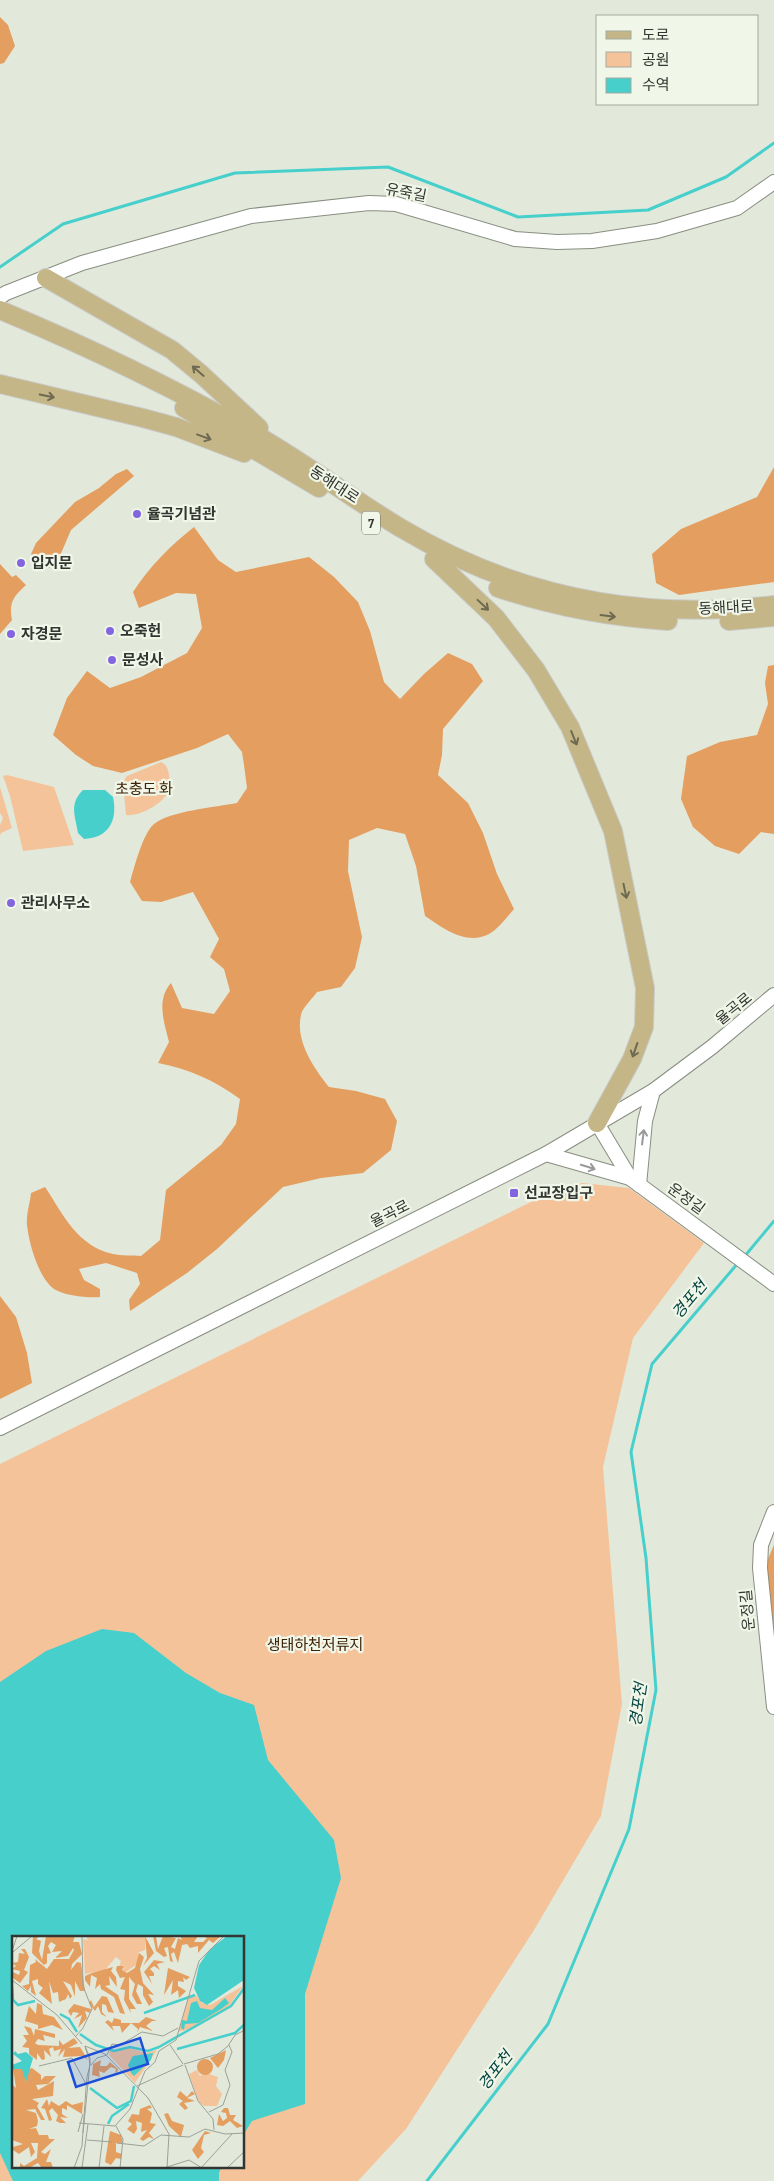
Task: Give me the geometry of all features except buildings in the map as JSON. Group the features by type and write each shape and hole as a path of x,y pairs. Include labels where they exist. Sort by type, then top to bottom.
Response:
{"main road":[{"path":"46,278 172,350 201,374 285,452"},
{"name":"동해대로","path":"0,310 104,355 168,386 285,452 399,527 458,559 510,579 560,594 632,606 697,610 774,605"},
{"name":"동해대로","path":"0,323 98,364 172,402 297,475 392,536 463,573 524,596 592,614 687,622 774,617"},
{"path":"0,384 111,409 176,427 297,475"},
{"path":"434,559 496,618 536,670 570,727 613,831 645,988 644,1026 632,1059 597,1123"}],"street":[{"name":"유죽길","path":"0,298 6,293 82,263 251,216 369,203 396,204 515,239 557,242 592,241 656,231 737,208 774,182"},
{"name":"율곡로","path":"0,1428 546,1154 653,1090 712,1047 774,995"},
{"path":"546,1154 634,1181 653,1090"},
{"name":"운정길","path":"597,1123 634,1181 771,1282"},
{"name":"운정길","path":"774,1512 761,1545 760,1568 774,1707"}],"green space":[{"name":"초충도 화","path":"161,762 167,767 170,782 167,795 151,808 138,814 126,815 123,782 127,776"},
{"path":"7,775 54,787 74,845 23,851 10,796 3,776"},
{"path":"0,787 12,828 1,833 0,836 0,825 3,818 0,813"},
{"name":"생태하천저류지","path":"582,1183 629,1188 704,1243 633,1338 603,1467 622,1704 601,1816 534,1930 406,2129 358,2181 0,2181 0,1464 551,1192"}],"shaded area":[{"path":"0,17 8,25 15,46 4,63 0,64"},
{"path":"774,467 774,582 679,595 656,583 652,554 681,529 757,497"},
{"path":"127,469 134,476 71,530 56,565 43,568 31,554 36,543 75,502 99,488 116,474"},
{"path":"194,527 218,560 236,572 309,557 334,577 358,602 370,631 384,682 400,699 448,653 472,664 483,681 443,729 442,755 438,775 468,803 483,833 497,874 514,909 489,934 472,938 455,934 425,916 416,866 405,834 377,828 349,840 348,871 362,937 355,968 341,987 317,992 303,1009 300,1025 301,1035 307,1054 329,1087 356,1091 385,1099 397,1121 391,1150 363,1173 321,1178 283,1187 217,1249 187,1273 130,1311 129,1300 140,1284 137,1273 106,1263 79,1269 84,1280 100,1289 100,1297 70,1295 54,1289 48,1284 35,1259 28,1232 27,1217 31,1193 45,1187 72,1228 100,1250 119,1255 141,1256 160,1240 166,1190 221,1145 236,1124 240,1099 221,1086 201,1076 180,1068 158,1063 169,1042 163,1019 162,1004 166,990 171,983 182,1008 214,1014 230,991 224,969 210,957 219,939 193,892 161,902 142,901 130,882 146,835 154,824 182,813 237,803 247,788 244,765 242,752 228,734 197,748 122,773 93,766 76,755 53,735 67,698 87,671 110,688 141,677 187,653 202,628 196,594 176,593 139,608 133,592 161,557"},
{"path":"0,564 12,577 16,575 26,585 13,600 11,609 12,620 0,634"},
{"path":"774,665 774,834 761,832 739,854 715,846 693,827 681,799 687,756 720,742 757,735 768,704 765,683 768,666"},
{"path":"0,1296 16,1317 27,1353 32,1383 0,1399"},
{"path":"774,1545 774,1665 761,1575"}],"water":[{"path":"83,790 105,790 113,797 113,820 105,831 93,838 84,839 78,833 74,805"},
{"path":"102,1629 134,1633 186,1673 220,1693 254,1705 268,1760 334,1840 341,1878 305,1994 305,2104 252,2121 245,2132 245,1936 12,1936 12,2168 221,2168 219,2172 219,2181 13,2181 0,2153 0,1682 46,1651"}],"waterway":[{"path":"0,267 63,224 235,173 388,167 518,217 648,210 726,177 774,143"},
{"name":"경포천","path":"744,1257 774,1221"},
{"name":"경포천","path":"427,2181 548,2024 629,1829 656,1690 646,1558 631,1452 652,1364 738,1263"}],"place":[{"name":"율곡기념관","path":"137,514"},
{"name":"입지문","path":"21,563"},
{"name":"오죽헌","path":"110,631"},
{"name":"자경문","path":"11,634"},
{"name":"문성사","path":"112,660"},
{"name":"관리사무소","path":"11,903"},
{"name":"선교장입구","path":"514,1193"}]}
